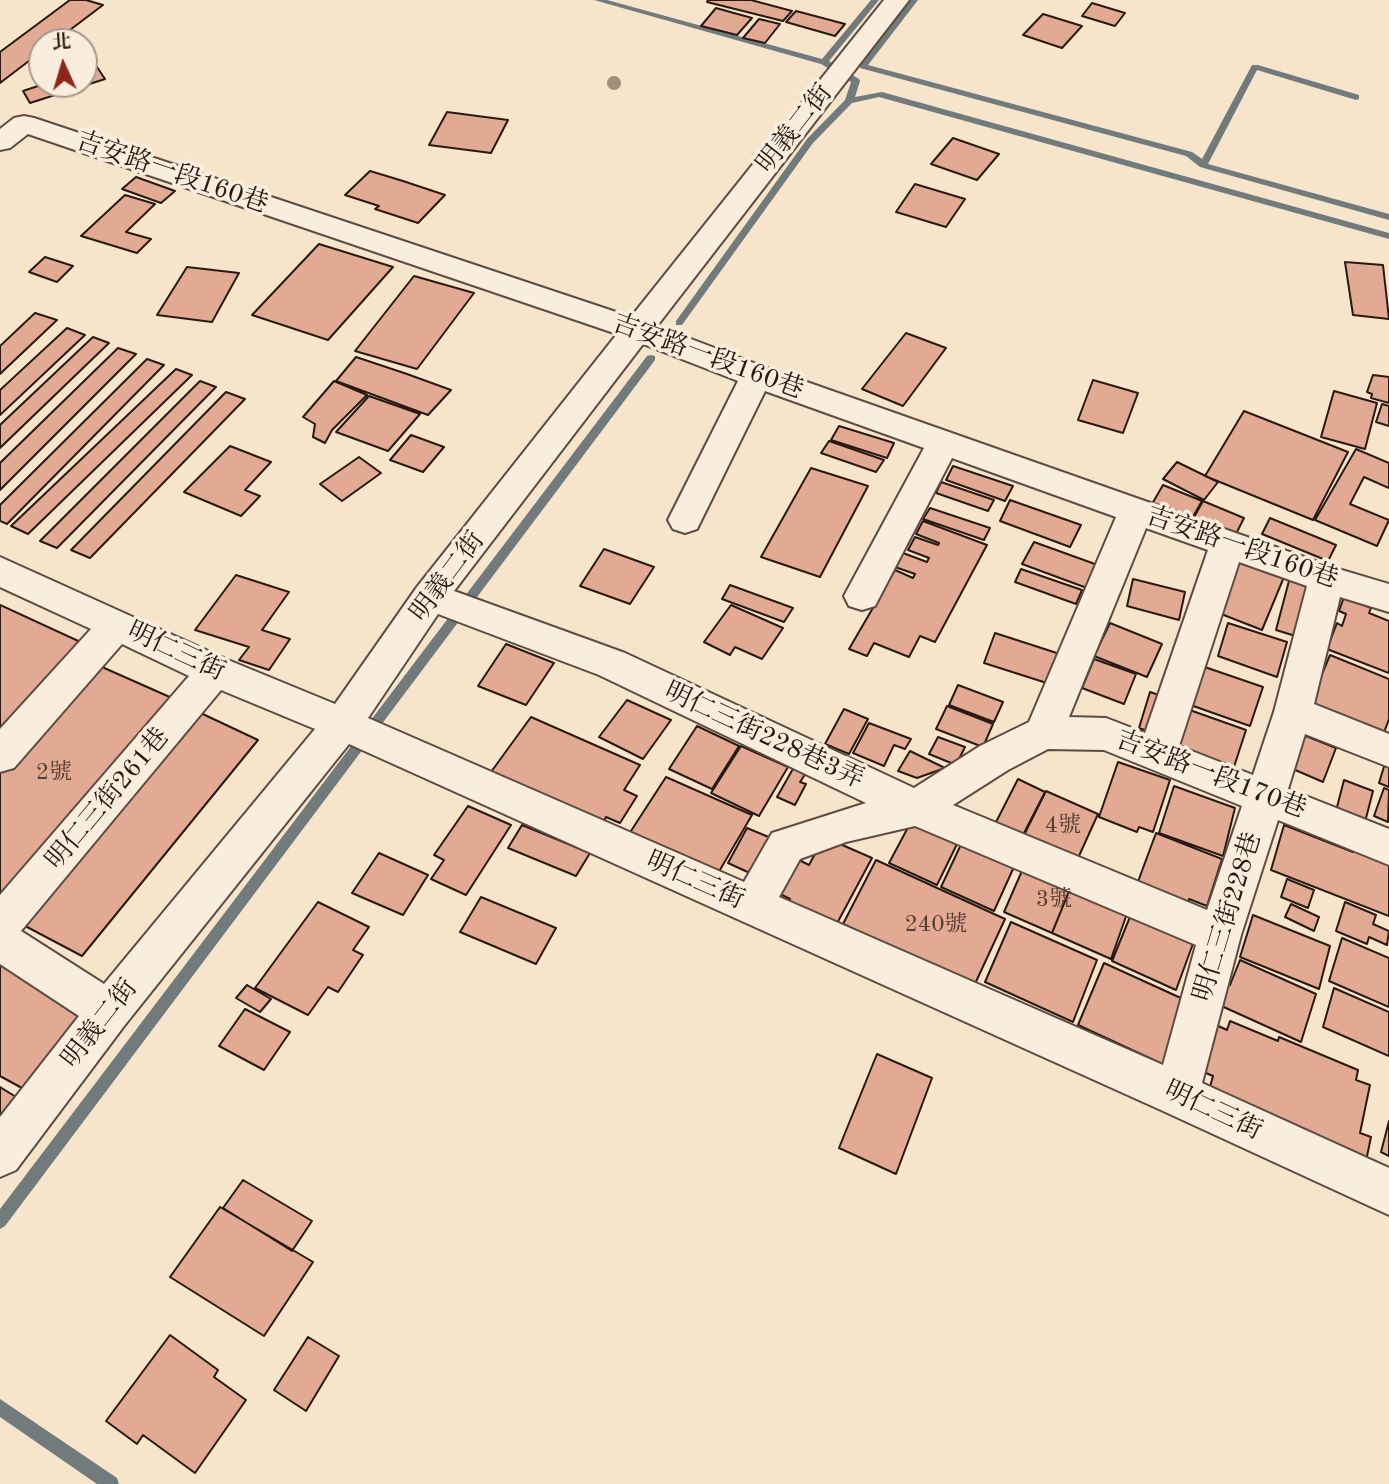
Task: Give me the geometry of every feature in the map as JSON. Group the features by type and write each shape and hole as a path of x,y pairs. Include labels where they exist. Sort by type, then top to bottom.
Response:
{"street":[{"name":"明義二街","path":"0,1154 109,1011 300,773 343,724 430,597 897,0"},
{"name":"吉安路一段160巷","path":"12,133 637,330 757,376 1327,579 1389,598"},
{"path":"685,520 757,376"},
{"path":"862,596 944,441"},
{"path":"1044,733 1136,510"},
{"path":"1157,754 1228,543"},
{"name":"明仁三街","path":"0,571 215,671 343,724 1177,1094 1389,1192"},
{"name":"明仁三街228巷","path":"1177,1094 1220,935 1293,712 1327,579"},
{"name":"明仁三街228巷3弄","path":"430,597 612,664 916,808 1220,935"},
{"path":"0,756 117,625"},
{"name":"明仁三街261巷","path":"0,926 215,671"},
{"path":"1293,712 1389,751"},
{"name":"吉安路一段170巷","path":"752,906 786,846 846,825 916,808 994,758 1044,733 1106,734 1389,847"},
{"path":"0,942 109,1011"}],"building":[{"path":"70,0 86,0 103,5 73,28 32,28"},
{"path":"751,0 792,11 783,21 707,2"},
{"path":"1092,3 1125,13 1115,26 1082,16"},
{"path":"716,8 752,18 737,35 701,26"},
{"path":"796,11 845,24 835,36 786,22"},
{"path":"1043,14 1082,26 1062,48 1023,35"},
{"path":"759,19 780,24 765,43 743,38"},
{"path":"28,31 28,62 0,83 0,52"},
{"path":"98,68 105,79 98,81"},
{"path":"28,89 28,98 46,98 30,103 23,91"},
{"path":"447,112 508,120 491,153 429,145"},
{"path":"953,138 999,154 977,180 931,164"},
{"path":"370,171 445,195 418,223 375,209 379,206 345,195"},
{"path":"136,177 175,191 161,203 122,189"},
{"path":"915,184 965,199 946,227 896,212"},
{"path":"125,195 155,204 126,232 151,239 137,253 81,236"},
{"path":"319,244 393,267 328,340 252,315"},
{"path":"45,257 73,266 57,282 29,272"},
{"path":"1345,262 1383,265 1389,319 1353,315"},
{"path":"187,267 239,273 212,322 157,315"},
{"path":"414,276 474,293 417,369 355,351"},
{"path":"35,313 57,320 0,374 0,346"},
{"path":"67,328 85,335 0,415 0,390"},
{"path":"906,333 946,348 903,406 862,389"},
{"path":"93,337 109,343 0,448 0,425"},
{"path":"118,348 136,354 0,490 0,463"},
{"path":"356,357 451,390 428,415 336,381"},
{"path":"147,359 164,365 7,524 0,521 0,505"},
{"path":"176,369 192,375 28,534 11,526"},
{"path":"1373,375 1389,377 1389,403 1371,398 1372,394 1367,392"},
{"path":"1093,380 1138,393 1123,433 1078,420"},
{"path":"200,381 216,387 57,548 40,541"},
{"path":"334,381 367,395 332,430 325,443 313,437 315,424 303,417"},
{"path":"1334,391 1377,403 1365,449 1321,437"},
{"path":"226,392 245,399 90,558 71,550"},
{"path":"369,396 420,414 388,451 336,432"},
{"path":"1382,404 1389,406 1389,426 1376,422"},
{"path":"1244,411 1348,452 1313,520 1205,476"},
{"path":"839,426 894,443 887,458 831,440"},
{"path":"411,435 444,447 423,472 390,460"},
{"path":"829,441 884,460 876,472 821,453"},
{"path":"230,446 271,462 245,490 260,496 241,516 184,492"},
{"path":"1356,449 1389,463 1389,488 1364,477 1350,504 1389,520 1377,546 1315,520"},
{"path":"359,457 381,473 342,501 320,484"},
{"path":"1177,462 1218,482 1204,500 1163,479"},
{"path":"953,466 1013,486 1005,501 946,480"},
{"path":"811,468 868,486 820,577 761,557"},
{"path":"941,482 994,500 988,511 936,493"},
{"path":"1163,485 1202,501 1191,520 1152,504"},
{"path":"1010,500 1081,525 1070,547 1000,521"},
{"path":"1203,501 1244,518 1235,536 1193,519"},
{"path":"930,508 990,528 984,540 923,519"},
{"path":"1270,518 1336,545 1328,561 1262,534"},
{"path":"923,521 987,545 935,642 920,636 909,657 874,643 867,656 849,649 895,570 913,578 915,574 895,567 903,553 927,562 929,558 908,550 915,537 938,545 939,543 916,534"},
{"path":"1034,542 1106,568 1095,591 1022,564"},
{"path":"604,549 654,567 630,604 580,586"},
{"path":"1234,558 1284,577 1262,630 1211,610"},
{"path":"1021,569 1082,590 1076,604 1015,582"},
{"path":"236,575 289,592 262,630 290,639 269,670 239,660 249,647 195,630"},
{"path":"1290,577 1319,586 1305,639 1276,630"},
{"path":"1133,579 1185,592 1179,620 1127,606"},
{"path":"730,585 793,608 784,622 722,599"},
{"path":"1344,597 1371,608 1369,613 1389,621 1389,673 1327,649 1337,623 1342,626 1346,614 1339,611"},
{"path":"0,605 87,645 0,737"},
{"path":"731,605 783,628 762,659 735,647 730,655 704,642"},
{"path":"1110,623 1162,644 1147,677 1094,656"},
{"path":"1228,623 1287,642 1277,677 1218,656"},
{"path":"995,633 1063,655 1053,685 984,663"},
{"path":"506,644 554,663 526,705 478,686"},
{"path":"1330,655 1389,679 1389,719 1382,738 1308,707"},
{"path":"1094,659 1136,674 1124,704 1082,688"},
{"path":"93,663 181,702 0,903 0,766"},
{"path":"1196,664 1263,687 1250,726 1182,702"},
{"path":"958,685 1003,702 994,722 949,705"},
{"path":"1150,692 1171,699 1159,735 1139,728"},
{"path":"627,700 671,720 643,759 599,737"},
{"path":"947,706 993,724 983,747 936,729"},
{"path":"190,708 258,740 82,956 10,918"},
{"path":"1184,708 1246,730 1232,773 1170,750"},
{"path":"844,709 868,719 849,754 825,744"},
{"path":"531,717 640,765 624,790 637,796 620,823 606,817 603,823 491,772"},
{"path":"869,723 911,739 905,749 894,745 884,766 853,753"},
{"path":"697,726 739,746 712,789 669,769"},
{"path":"1291,730 1336,748 1323,782 1279,763"},
{"path":"938,737 965,747 956,765 929,754"},
{"path":"741,746 788,767 759,816 711,793"},
{"path":"910,751 945,768 917,778 898,771"},
{"path":"1386,760 1389,761 1389,787 1379,783"},
{"path":"1118,762 1170,780 1153,832 1139,827 1137,832 1099,817"},
{"path":"794,767 806,773 800,782 806,784 795,805 777,797"},
{"path":"666,777 752,815 717,875 629,834"},
{"path":"1018,779 1045,792 1022,837 995,824"},
{"path":"1344,780 1373,791 1365,822 1336,811"},
{"path":"1174,786 1235,808 1223,856 1159,833"},
{"path":"1384,788 1389,790 1388,822 1374,816"},
{"path":"1046,791 1098,814 1074,867 1020,843"},
{"path":"468,806 511,825 466,895 431,879 444,860 434,855"},
{"path":"913,818 960,838 937,885 889,863"},
{"path":"522,825 590,853 576,876 508,848"},
{"path":"1284,825 1353,852 1355,847 1389,860 1389,916 1271,870"},
{"path":"747,828 771,838 752,874 728,863"},
{"path":"1156,833 1222,859 1207,906 1189,899 1187,907 1136,887"},
{"path":"965,836 1018,858 994,911 941,887"},
{"path":"824,837 872,858 834,929 786,907 790,899 778,893 797,859 809,865"},
{"path":"379,853 428,875 403,915 352,893"},
{"path":"876,860 1005,919 974,986 843,924"},
{"path":"1025,864 1072,884 1052,933 1004,912"},
{"path":"1287,879 1314,890 1308,908 1281,897"},
{"path":"1072,884 1129,908 1111,959 1052,933"},
{"path":"481,897 556,928 536,964 460,932"},
{"path":"318,902 369,927 353,950 363,955 338,992 328,987 308,1015 255,988"},
{"path":"1345,902 1376,915 1373,924 1389,931 1387,945 1369,937 1367,944 1336,931"},
{"path":"1291,904 1319,917 1314,931 1285,917"},
{"path":"1132,912 1194,941 1176,990 1112,961"},
{"path":"1253,915 1330,946 1319,989 1240,957"},
{"path":"1011,922 1097,960 1073,1022 985,982"},
{"path":"1342,938 1389,958 1389,1007 1329,981"},
{"path":"1240,960 1316,994 1301,1042 1206,999 1214,978 1230,985"},
{"path":"1104,963 1194,1004 1171,1068 1078,1025"},
{"path":"0,964 94,1014 31,1093 0,1076"},
{"path":"247,985 271,999 260,1012 236,998"},
{"path":"1334,988 1389,1012 1389,1056 1323,1027"},
{"path":"245,1009 290,1032 264,1070 219,1046"},
{"path":"1230,1021 1278,1041 1279,1037 1358,1070 1356,1080 1370,1085 1360,1133 1371,1137 1366,1161 1208,1094 1213,1076 1201,1071 1214,1024 1227,1030"},
{"path":"877,1054 932,1078 896,1174 839,1148"},
{"path":"0,1087 21,1100 0,1126"},
{"path":"1389,1121 1389,1156 1381,1152"},
{"path":"243,1180 312,1221 292,1251 223,1208"},
{"path":"220,1207 313,1262 264,1336 170,1277"},
{"path":"170,1335 218,1370 214,1377 246,1400 195,1473 143,1435 137,1444 106,1421"},
{"path":"308,1337 339,1356 306,1411 274,1390"}],"waterway":[{"path":"598,0 824,62"},
{"path":"824,62 875,0"},
{"path":"914,0 863,66 1189,154 1203,165"},
{"path":"824,62 856,81 849,101"},
{"path":"1203,165 1255,67 1356,97"},
{"path":"849,101 879,94 1389,236"},
{"path":"679,323 810,141 849,101"},
{"path":"1203,165 1389,217"},
{"path":"0,1221 651,358"},
{"path":"0,1407 111,1484"}]}
